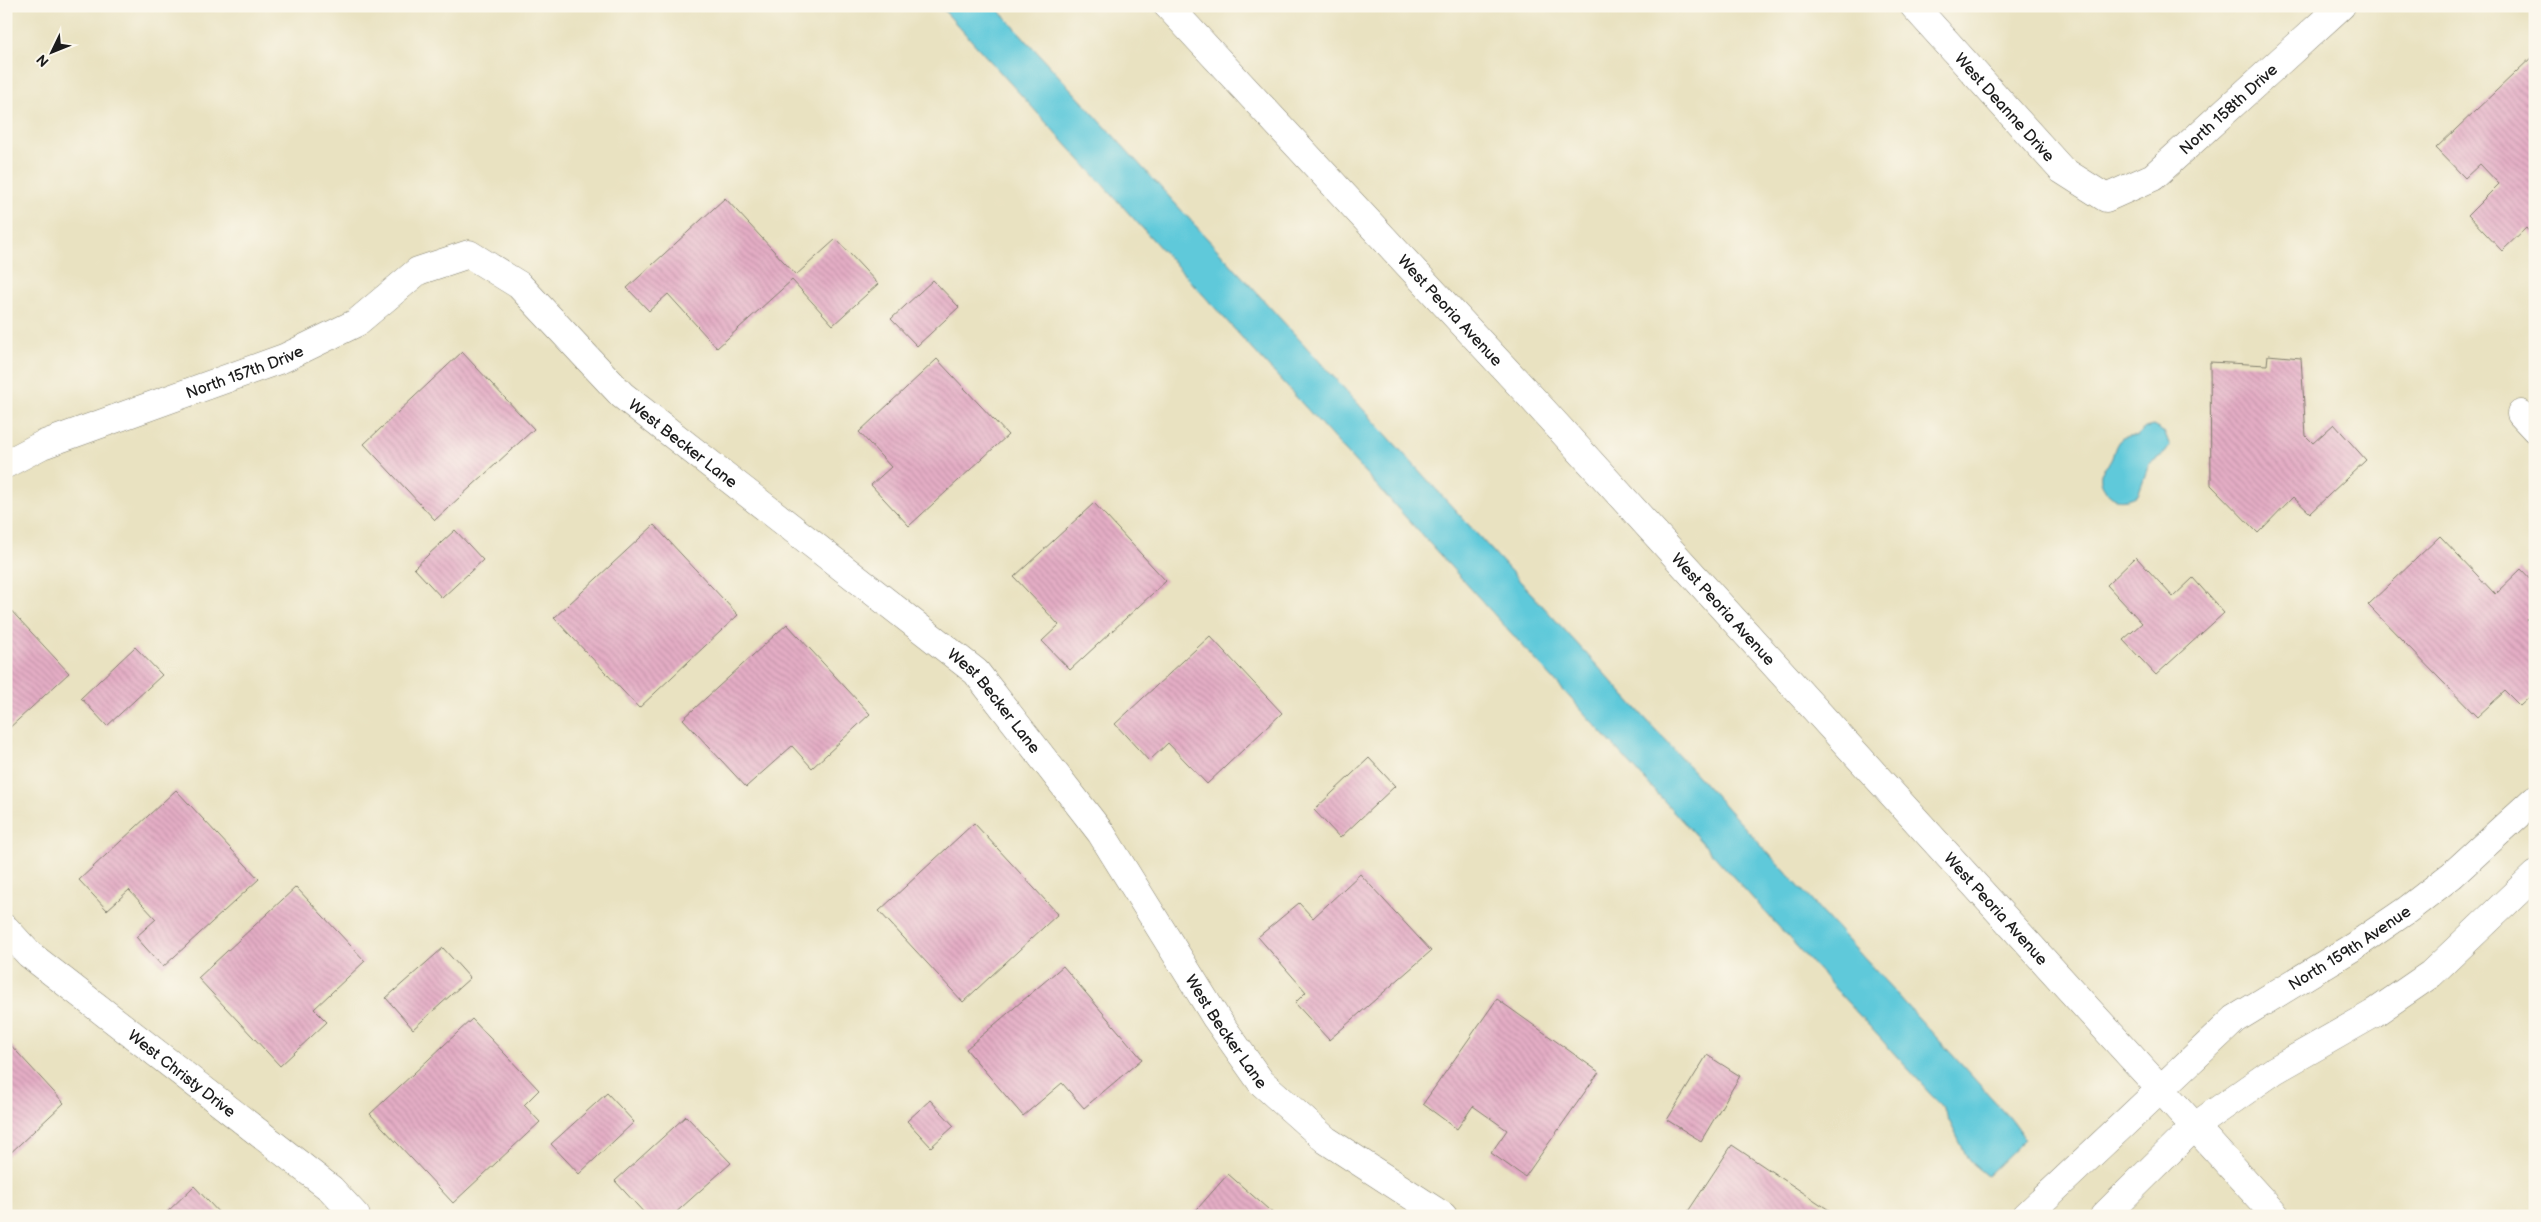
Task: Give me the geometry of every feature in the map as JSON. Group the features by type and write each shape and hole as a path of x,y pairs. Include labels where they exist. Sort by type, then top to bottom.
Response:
{"street":[{"name":"West Peoria Avenue","path":"1168,6 1532,398 2276,1216"},
{"name":"West Deanne Drive","path":"1914,6 2062,170 2106,198"},
{"name":"North 158th Drive","path":"2106,198 2152,177 2341,6"},
{"name":"North 157th Drive","path":"6,464 42,445 284,358 356,323 418,271 469,254"},
{"name":"West Becker Lane","path":"469,254 519,285 622,395 976,672 1101,833 1216,1018 1261,1082 1326,1140 1443,1216"},
{"name":"North 159th Avenue","path":"2026,1216 2235,1019 2353,947 2407,910 2452,875 2535,799"},
{"path":"2104,1216 2194,1127 2275,1070 2373,1014 2423,979 2535,875"},
{"name":"West Christy Drive","path":"6,929 29,954 331,1189 356,1216"}],"water":[{"path":"940,6 995,6 2010,1118 2025,1139 1987,1176 1969,1161 1942,1106"},
{"path":"2153,426 2165,433 2170,446 2165,453 2149,464 2138,495 2129,499 2115,499 2111,497 2103,486 2101,476 2111,460 2117,444 2122,438 2136,436 2145,428"}],"building":[{"path":"2535,54 2535,238 2526,228 2502,251 2468,215 2499,184 2480,164 2465,178 2436,148"},
{"path":"725,198 796,275 836,239 878,284 833,325 792,280 717,348 668,294 649,311 627,288"},
{"path":"933,280 959,307 917,346 891,319"},
{"path":"462,352 534,429 435,520 364,444"},
{"path":"2268,355 2301,358 2306,436 2313,443 2334,424 2366,460 2310,513 2293,497 2258,533 2211,485 2210,362 2267,365"},
{"path":"937,359 1008,435 909,526 871,485 891,467 859,432"},
{"path":"1094,503 1166,581 1070,670 1042,641 1059,625 1014,577"},
{"path":"654,525 738,615 639,708 554,618"},
{"path":"455,530 483,560 442,598 414,568"},
{"path":"2440,536 2495,594 2521,569 2535,584 2535,612 2527,619 2535,627 2535,692 2520,706 2505,691 2477,717 2368,605"},
{"path":"2136,557 2173,597 2193,578 2224,613 2156,675 2123,640 2142,623 2107,585"},
{"path":"6,605 69,673 6,731"},
{"path":"787,624 870,714 812,768 792,746 746,787 683,719"},
{"path":"1210,636 1282,713 1207,784 1168,743 1149,761 1115,724"},
{"path":"135,647 162,675 107,726 81,698"},
{"path":"1369,758 1395,786 1340,838 1314,810"},
{"path":"176,790 259,879 163,967 136,937 156,919 129,890 107,910 79,880"},
{"path":"974,823 1058,914 963,1002 879,911"},
{"path":"1360,874 1431,951 1329,1040 1295,1003 1306,992 1258,937 1299,903 1313,918"},
{"path":"296,887 365,961 314,1009 327,1022 280,1066 198,978"},
{"path":"443,948 470,978 413,1029 386,998"},
{"path":"1063,966 1142,1059 1084,1108 1062,1083 1023,1116 966,1049"},
{"path":"1497,999 1599,1072 1525,1177 1491,1153 1507,1130 1473,1106 1457,1129 1423,1104"},
{"path":"472,1019 539,1090 524,1105 540,1122 453,1203 370,1114"},
{"path":"6,1040 64,1103 6,1157"},
{"path":"1707,1055 1740,1076 1701,1141 1667,1120"},
{"path":"607,1093 634,1122 579,1174 551,1144"},
{"path":"930,1100 954,1126 931,1147 907,1121"},
{"path":"686,1116 731,1163 672,1216 647,1216 615,1181"},
{"path":"1732,1145 1838,1216 1685,1216"},
{"path":"1228,1174 1276,1216 1191,1216"},
{"path":"194,1186 222,1216 163,1216"}]}
